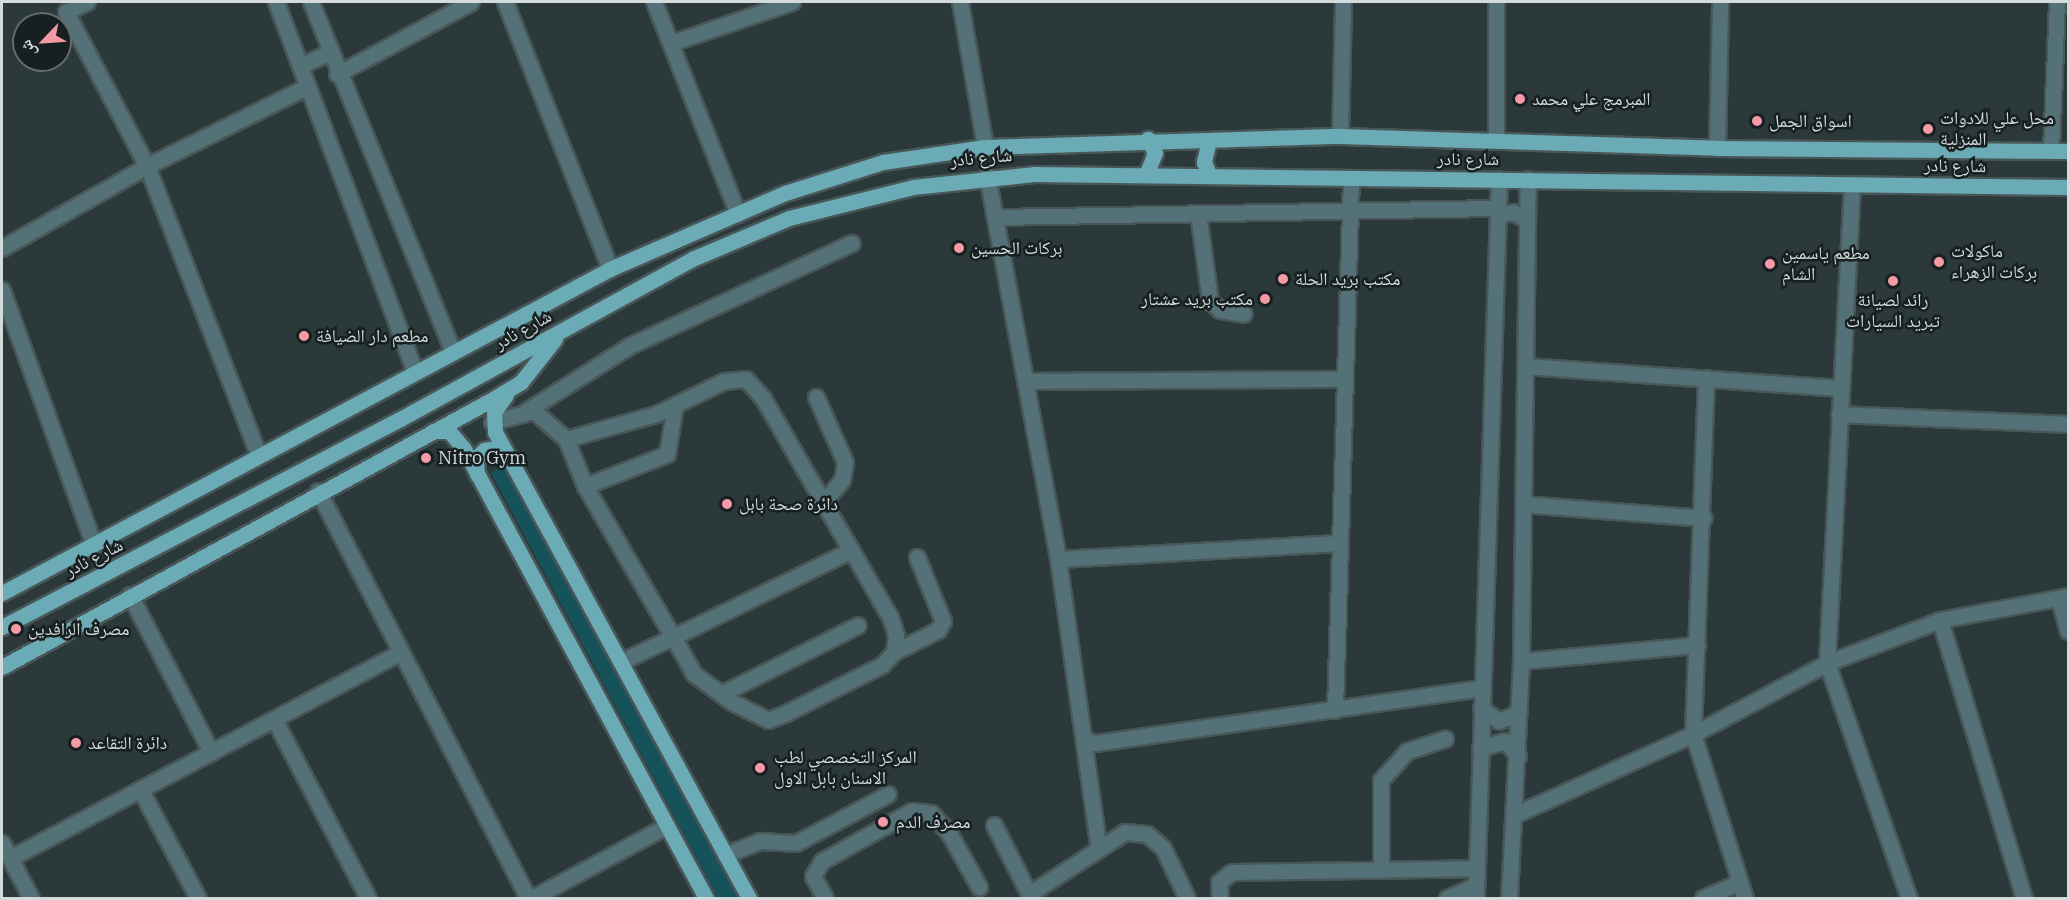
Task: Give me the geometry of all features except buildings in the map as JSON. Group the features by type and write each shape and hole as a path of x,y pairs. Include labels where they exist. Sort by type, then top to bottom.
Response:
{"main road":[{"name":"شارع نادر","path":"2,593 94,545 258,453 610,269 738,214 883,162 985,147 1148,139 1209,140 1340,136 1496,138 1717,148 2068,151"},
{"path":"1146,174 1155,153 1148,139"},
{"path":"1209,140 1204,162 1210,176"},
{"name":"شارع نادر","path":"2,627 400,419 692,259 789,218 913,187 987,176 1146,174 2068,187"},
{"path":"577,323 554,340 521,382 500,400 492,422 508,459 749,898"},
{"path":"2,667 318,491 521,382"},
{"path":"427,433 448,431 477,475 706,898"},
{"path":"477,475 476,458 484,450 501,450 508,459"}],"street":[{"path":"82,2 66,12 147,166 258,453"},
{"path":"276,2 306,87 416,372"},
{"path":"311,2 338,74 453,352"},
{"path":"338,74 471,2"},
{"path":"505,2 610,269"},
{"path":"654,2 738,214"},
{"path":"671,43 792,2"},
{"path":"960,2 985,147"},
{"path":"1340,136 1343,2"},
{"path":"1496,2 1496,138"},
{"path":"1717,148 1720,2"},
{"path":"2050,150 2057,2"},
{"path":"300,66 330,52"},
{"path":"2,248 147,166 306,87"},
{"path":"987,176 1058,559 1098,845"},
{"path":"1335,710 1350,178"},
{"path":"1447,898 1476,892 1499,179"},
{"path":"1509,898 1516,814 1521,661 1528,179"},
{"path":"1852,184 1827,663 1909,898"},
{"path":"995,217 1498,211 1513,212 1527,220"},
{"path":"1198,213 1210,301 1220,310 1244,314"},
{"path":"492,422 526,411 631,345 852,243"},
{"path":"2,290 94,545"},
{"path":"1525,366 1840,388"},
{"path":"1706,378 1693,734 1745,898"},
{"path":"566,439 675,405 724,381 746,379 825,500 890,617 896,635 894,652"},
{"path":"1025,381 1344,379"},
{"path":"816,397 845,462 842,480 825,500"},
{"path":"585,486 668,454 675,405"},
{"path":"526,411 541,414 566,439 585,486 694,674 721,694 768,720 882,665 894,652 938,630 943,621 918,557"},
{"path":"1839,414 2068,424"},
{"path":"318,491 530,898 666,826"},
{"path":"1523,504 1702,518"},
{"path":"1058,559 1339,543"},
{"path":"620,662 851,550"},
{"path":"130,595 211,752"},
{"path":"1516,814 1693,734 1827,663 1940,620 2064,597 2068,631"},
{"path":"1940,620 2024,898"},
{"path":"721,694 858,625"},
{"path":"1521,661 1697,645"},
{"path":"10,858 400,652"},
{"path":"1084,740 1095,743 1481,688"},
{"path":"1481,708 1499,721 1519,712"},
{"path":"274,718 368,898"},
{"path":"1381,870 1381,780 1407,751 1445,738"},
{"path":"1480,748 1505,741 1518,756"},
{"path":"140,789 198,898"},
{"path":"725,855 760,841 796,843 888,794"},
{"path":"825,898 813,876 822,861 912,811 931,813 949,833 979,887"},
{"path":"994,825 1030,896 1098,845 1125,832 1147,834 1163,848 1186,898"},
{"path":"2,843 30,898"},
{"path":"1220,898 1219,882 1232,872 1477,868"},
{"path":"1703,898 1740,882"}],"shaded area":[{"path":"506,464 738,898 718,898 491,473"}],"place":[{"name":"المبرمج علي محمد","path":"1520,99"},
{"name":"اسواق الجمل","path":"1757,121"},
{"name":"محل علي للادوات المنزلية","path":"1928,129"},
{"name":"بركات الحسين","path":"959,248"},
{"name":"ماكولات بركات الزهراء","path":"1939,262"},
{"name":"مطعم ياسمين الشام","path":"1770,264"},
{"name":"مكتب بريد الحلة","path":"1283,279"},
{"name":"رائد لصيانة تبريد السيارات","path":"1893,281"},
{"name":"مكتب بريد عشتار","path":"1265,299"},
{"name":"مطعم دار الضيافة","path":"304,336"},
{"name":"Nitro Gym","path":"426,458"},
{"name":"دائرة صحة بابل","path":"727,504"},
{"name":"مصرف الرافدين","path":"16,629"},
{"name":"دائرة التقاعد","path":"76,743"},
{"name":"المركز التخصصي لطب الاسنان بابل الاول","path":"760,768"},
{"name":"مصرف الدم","path":"883,822"}]}
